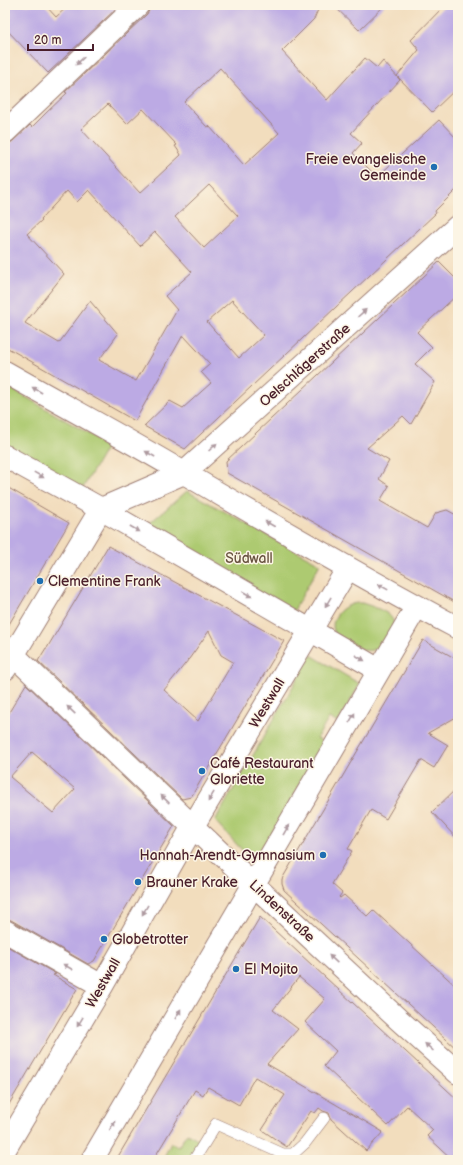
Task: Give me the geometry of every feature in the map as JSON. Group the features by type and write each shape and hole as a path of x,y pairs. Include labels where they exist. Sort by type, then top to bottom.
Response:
{"street":[{"path":"5,132 138,5"},
{"name":"Oelschlägerstraße","path":"101,509 184,473 458,226"},
{"path":"5,372 348,568 458,628"},
{"path":"5,456 101,509 380,670"},
{"path":"8,657 101,509"},
{"name":"Westwall","path":"5,1149 102,986 193,826 348,568"},
{"path":"92,1160 417,606"},
{"name":"Lindenstraße","path":"8,657 193,826 254,885 458,1073"},
{"path":"5,931 102,986"}],"lane":[{"path":"194,1160 216,1124 283,1154 292,1154 304,1143 324,1118"}],"green space":[{"path":"5,385 108,445 80,493 5,449"},
{"name":"Südwall","path":"187,491 320,564 293,612 144,528"},
{"path":"362,603 385,612 393,621 394,627 391,634 382,645 373,650 364,650 359,648 337,636 334,632 333,623 339,612 351,604"},
{"path":"311,655 360,684 338,723 329,718 317,738 325,743 254,863 215,821"},
{"path":"187,1133 201,1141 190,1160 164,1160 171,1143 178,1147"}],"building":[{"path":"5,5 45,5 56,17 69,5 120,5 48,73 5,28"},
{"path":"150,5 320,5 314,19 282,51 327,100 365,58 377,68 383,61 400,80 351,133 362,143 353,153 377,177 439,120 458,140 458,188 435,211 436,213 185,449 144,426 170,401 183,408 211,383 201,372 210,364 183,335 135,421 6,347 5,348 5,144 13,141 30,125 32,127 67,93 65,92 147,14 150,9","holes":["220,68 279,133 244,165 209,126 207,127 184,102","108,104 127,124 143,109 177,145 175,146 181,155 140,193 81,129","209,185 238,216 204,248 175,217","89,190 140,246 155,232 192,272 165,296 177,310 136,381 99,360 118,334 90,301 59,343 25,323 64,274 27,234 42,220 41,219 67,191 77,202","232,300 264,335 239,358 207,322"]},
{"path":"333,5 385,5 359,30"},
{"path":"445,5 458,5 458,87 432,112 397,76 419,50 411,40"},
{"path":"439,262 458,281 458,294 417,332 432,347 415,364 435,382 411,424 403,416 367,448 389,461 379,479 389,486 380,501 427,528 436,513 447,510 458,516 458,604 227,473 226,461"},
{"path":"5,486 69,523 5,631"},
{"path":"108,546 284,641 191,797 182,799 38,661","holes":["209,631 221,655 233,662 198,721 164,690"]},
{"path":"423,640 458,660 458,716 428,733 448,745 434,768 421,760 386,819 371,810 348,849 352,851 332,884 342,893 339,897 340,898 344,895 367,916 373,910 458,988 458,1050 284,890 282,884 282,879"},
{"path":"26,684 174,826 94,961 88,964 11,920 5,919 5,719","holes":["32,752 75,789 53,813 10,777"]},
{"path":"458,787 458,840 432,812"},
{"path":"260,917 458,1100 458,1160 453,1160 427,1136 433,1130 407,1106 388,1126 324,1066 336,1051 305,1022 325,999 299,977 273,1010 298,1029 267,1064 383,1132 366,1151 331,1119 329,1113 319,1108 315,1113 311,1111 287,1147 262,1130 285,1095 255,1077 239,1105 208,1087 203,1095 195,1090 153,1160 116,1160"},
{"path":"5,945 56,974 53,975 77,989 5,1111"}],"place":[{"name":"Freie evangelische Gemeinde","path":"434,167"},
{"name":"Clementine Frank","path":"40,581"},
{"name":"Café Restaurant Gloriette","path":"202,771"},
{"name":"Hannah-Arendt-Gymnasium","path":"323,855"},
{"name":"Brauner Krake","path":"138,882"},
{"name":"Globetrotter","path":"104,939"},
{"name":"El Mojito","path":"236,969"}]}
